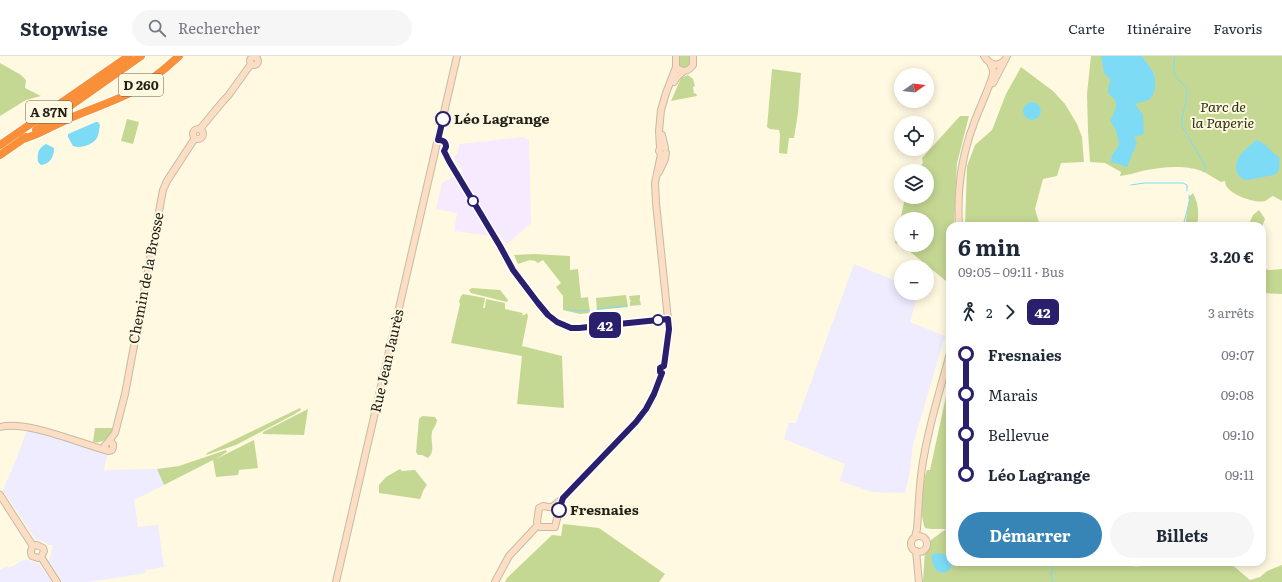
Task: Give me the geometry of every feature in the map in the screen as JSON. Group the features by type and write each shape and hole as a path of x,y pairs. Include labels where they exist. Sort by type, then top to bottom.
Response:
{"highway":[{"name":"D 260","path":"97,78 108,65 120,56"},
{"name":"A 87N","path":"0,146 129,56"},
{"name":"A 87N","path":"0,155 142,56"},
{"name":"D 260","path":"23,139 36,136 57,124 130,93 158,74 179,56"}],"street":[{"name":"Chemin de la Brosse","path":"107,450 105,447 114,436 125,394 163,190 167,181 195,138 200,139 202,137 203,133 200,130 228,96 251,64 255,65 257,63 257,58 254,56"},
{"name":"Rue Jean Jaurès","path":"336,582 457,56"},
{"path":"663,151 659,135 662,105 676,67 676,56"},
{"path":"552,507 562,500 636,422 646,409 654,394 662,373 666,373 668,371 664,366 669,329 655,182 663,151 662,132 667,102 677,77 684,71 690,69 693,65 693,56"},
{"path":"959,222 959,196 962,167 969,136 993,74 990,63 984,56"},
{"path":"990,63 999,65 1006,58"},
{"path":"983,102 1006,58"},
{"path":"676,67 684,71"},
{"path":"919,537 919,494 928,432 946,367"},
{"name":"Chemin de la Brosse","path":"114,446 117,426"},
{"path":"0,427 29,427 107,450 111,450 114,446 112,443 98,445 88,444"},
{"path":"0,495 33,546"},
{"path":"538,525 540,527 555,527 562,500"},
{"path":"495,582 509,556 538,525 539,508 543,506 552,507 556,508 558,512"},
{"path":"919,537 925,539 927,543 926,547 919,551 914,549 911,545 912,540 919,537"},
{"path":"33,546 37,545 43,548 44,551 41,557"},
{"path":"33,546 31,549 32,556 35,558 41,557"},
{"path":"919,551 919,579"},
{"path":"41,557 57,582"}],"shaded area":[{"path":"523,137 529,140 531,223 507,244 498,233 491,236 454,231 457,213 436,209 442,183 463,171 454,158 458,152 459,144"},
{"path":"854,264 894,280 894,300 916,300 910,322 945,336 913,444 909,477 905,493 872,492 840,481 845,464 784,439 789,423 796,423"},
{"path":"31,430 108,453 104,469 105,472 107,470 157,469 164,485 134,500 138,527 158,525 164,567 146,570 145,573 140,574 88,582 63,582 49,561 53,545 36,540 3,490 26,433"},
{"path":"26,559 39,564 52,582 0,582 0,570 7,566 9,568"}],"green space":[{"path":"678,56 691,56 692,62 689,67 683,68 679,66"},
{"name":"Parc de la Paperie","path":"1091,56 1282,56 1282,201 1273,196 1266,201 1261,202 1244,198 1230,190 1226,186 1225,181 1221,182 1197,169 1181,167 1157,168 1120,176 1121,172 1105,163 1090,162 1087,94"},
{"path":"0,63 21,75 26,80 25,88 41,96 26,100 0,116"},
{"path":"1021,67 1053,91 1065,104 1077,124 1082,137 1084,162 1061,163 1057,176 1043,179 1035,209 1039,222 965,222 967,166 975,145 992,130 1006,94","holes":["1033,102 1039,106 1041,111 1039,116 1034,119 1027,118 1024,109 1027,104"]},
{"path":"772,69 801,73 798,113 794,138 789,138 787,154 779,153 779,130 770,129 767,127"},
{"path":"688,75 693,79 695,86 693,87 694,94 696,93 697,96 671,101 681,78"},
{"path":"960,116 969,116 957,163 954,222 946,222 946,281 934,271 934,260 920,260 911,252 934,252 934,212 902,212 904,204 934,204 934,164 922,164 922,158 924,156 934,156 934,145"},
{"path":"127,119 139,122 133,144 121,141"},
{"path":"1193,193 1198,209 1197,222 1186,222 1188,198"},
{"path":"1259,210 1265,219 1264,222 1250,222 1253,215"},
{"path":"534,254 570,256 570,270 578,269 581,298 588,297 590,313 580,314 563,310 563,296 556,287 561,283 543,260 538,263 530,260 518,264 514,255"},
{"path":"1266,269 1282,269 1282,294 1266,293"},
{"path":"472,288 500,290 508,300 507,302 471,293 469,290"},
{"path":"463,294 485,298 483,308 485,308 486,299 505,303 505,309 523,313 522,315 527,313 528,316 522,346 562,356 564,408 517,404 522,356 451,343 460,304 459,301"},
{"path":"626,295 628,307 597,310 596,298"},
{"path":"640,295 639,300 641,305 630,306 631,300 629,296"},
{"path":"946,396 946,529 925,528 923,522 922,499 925,476 927,470 930,470"},
{"path":"300,408 301,410 293,415 236,445 206,455 207,453"},
{"path":"308,409 304,435 263,434 263,432"},
{"path":"423,416 435,417 437,420 432,432 432,452 428,458 418,455 416,452 419,419"},
{"path":"95,428 113,428 106,440 93,442"},
{"path":"254,440 258,468 239,470 238,475 216,477 213,460 164,485 157,469 179,466 226,450 227,452 216,459"},
{"path":"400,469 402,471 415,470 427,485 420,499 379,493 379,485 386,477"},
{"path":"563,524 599,528 665,574 659,582 505,582 507,578 552,535 561,536"},
{"path":"946,529 946,566 1234,566 1250,580 1260,577 1267,571 1282,565 1282,582 923,582 925,548 931,540"}],"water":[{"path":"1101,56 1142,56 1154,75 1154,93 1147,101 1135,104 1143,115 1144,132 1142,135 1134,137 1137,143 1127,167 1111,163 1112,155 1119,145 1114,126 1110,121 1116,104 1108,92 1110,79 1104,73"},
{"path":"1032,102 1038,105 1041,111 1038,117 1032,120 1026,117 1023,111 1026,105"},
{"path":"96,122 100,125 97,138 83,147 73,146 68,134"},
{"path":"1256,140 1279,157 1280,164 1278,172 1272,175 1245,180 1241,178 1236,170 1238,159 1240,155"},
{"path":"46,144 54,148 53,154 49,162 41,165 38,162 38,154 41,147"},
{"path":"937,553 946,555 946,566 952,566 950,569 943,573 937,570 933,565 932,555"}],"waterway":[{"path":"1175,56 1175,75 1187,88 1182,126 1204,164 1205,168 1203,172"},
{"path":"1131,185 1144,183 1183,183 1187,185 1187,191"},
{"path":"1184,222 1190,199 1189,195"},
{"path":"597,309 627,306"},
{"path":"568,309 578,311 589,310"},
{"path":"1053,566 1051,575 1053,582"}],"bus line":[{"name":"42","path":"443,119 438,140 444,141 446,149 444,151 449,161 513,270 552,319 571,328 579,328 668,319 669,329 664,366 660,368 660,372 662,373 654,394 646,409 636,422 563,498 559,510"}],"place":[{"name":"Léo Lagrange","path":"443,119"},
{"name":"Fresnaies","path":"559,510"}]}
